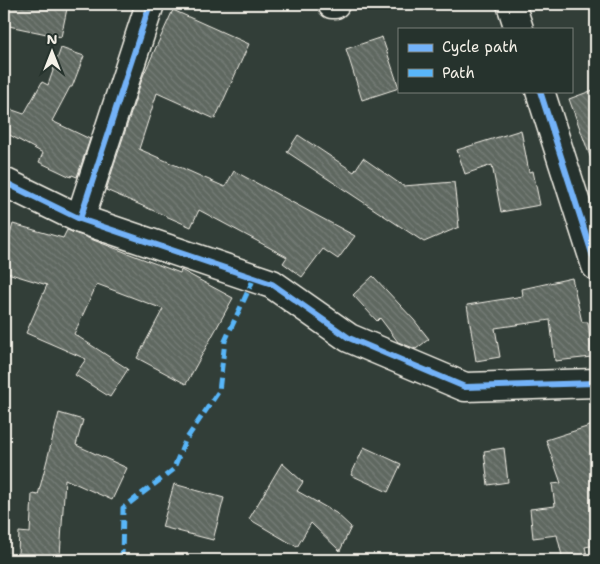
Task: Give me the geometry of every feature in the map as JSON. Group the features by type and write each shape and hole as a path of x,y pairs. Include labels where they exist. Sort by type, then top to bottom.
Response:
{"street":[{"path":"80,219 150,4"},
{"path":"511,4 519,28"},
{"path":"540,92 596,266"},
{"path":"4,182 80,219 272,284 349,338 465,387 596,383"}],"building":[{"path":"4,4 68,4 61,37 4,25"},
{"path":"173,10 249,44 215,119 157,93 139,149 225,187 234,171 355,236 338,259 323,249 302,277 283,263 287,257 199,210 191,227 106,190 143,76"},
{"path":"382,37 398,88 362,100 346,49"},
{"path":"61,48 84,56 72,87 70,87 52,121 90,139 77,177 72,175 71,177 39,162 43,153 4,132 4,107 24,114 42,82 48,85"},
{"path":"596,89 596,167 594,167 569,99"},
{"path":"521,130 529,172 533,171 540,205 501,212 492,165 465,174 457,150"},
{"path":"298,135 354,172 363,158 403,186 454,182 459,227 424,242 287,152"},
{"path":"13,224 63,238 67,230 180,273 181,270 233,298 186,384 137,358 163,309 97,284 74,334 128,369 110,397 75,375 86,359 26,333 47,285 4,272 4,255"},
{"path":"373,276 429,339 416,349 398,342 380,318 377,321 353,295"},
{"path":"572,278 582,322 588,322 592,357 555,361 550,320 495,328 500,357 476,361 467,305 523,296 522,289"},
{"path":"59,413 83,420 76,445 127,468 112,500 65,479 60,556 18,554 19,532 30,533 32,494 38,495"},
{"path":"596,424 596,545 585,547 588,560 563,560 557,535 533,538 530,509 555,506 552,484 561,483 546,440"},
{"path":"364,447 401,464 388,492 351,475"},
{"path":"504,448 508,482 488,485 484,451"},
{"path":"282,463 303,482 297,491 336,513 351,527 340,551 311,523 297,547 249,519"},
{"path":"174,484 224,498 213,540 162,527"}],"marked path":[{"path":"122,560 123,508 173,470 185,441 219,391 225,341 254,278"}],"cycle path":[{"path":"80,219 150,4"},
{"path":"540,92 596,266"},
{"path":"4,182 80,219 272,284 349,338 465,387 596,383"}]}
